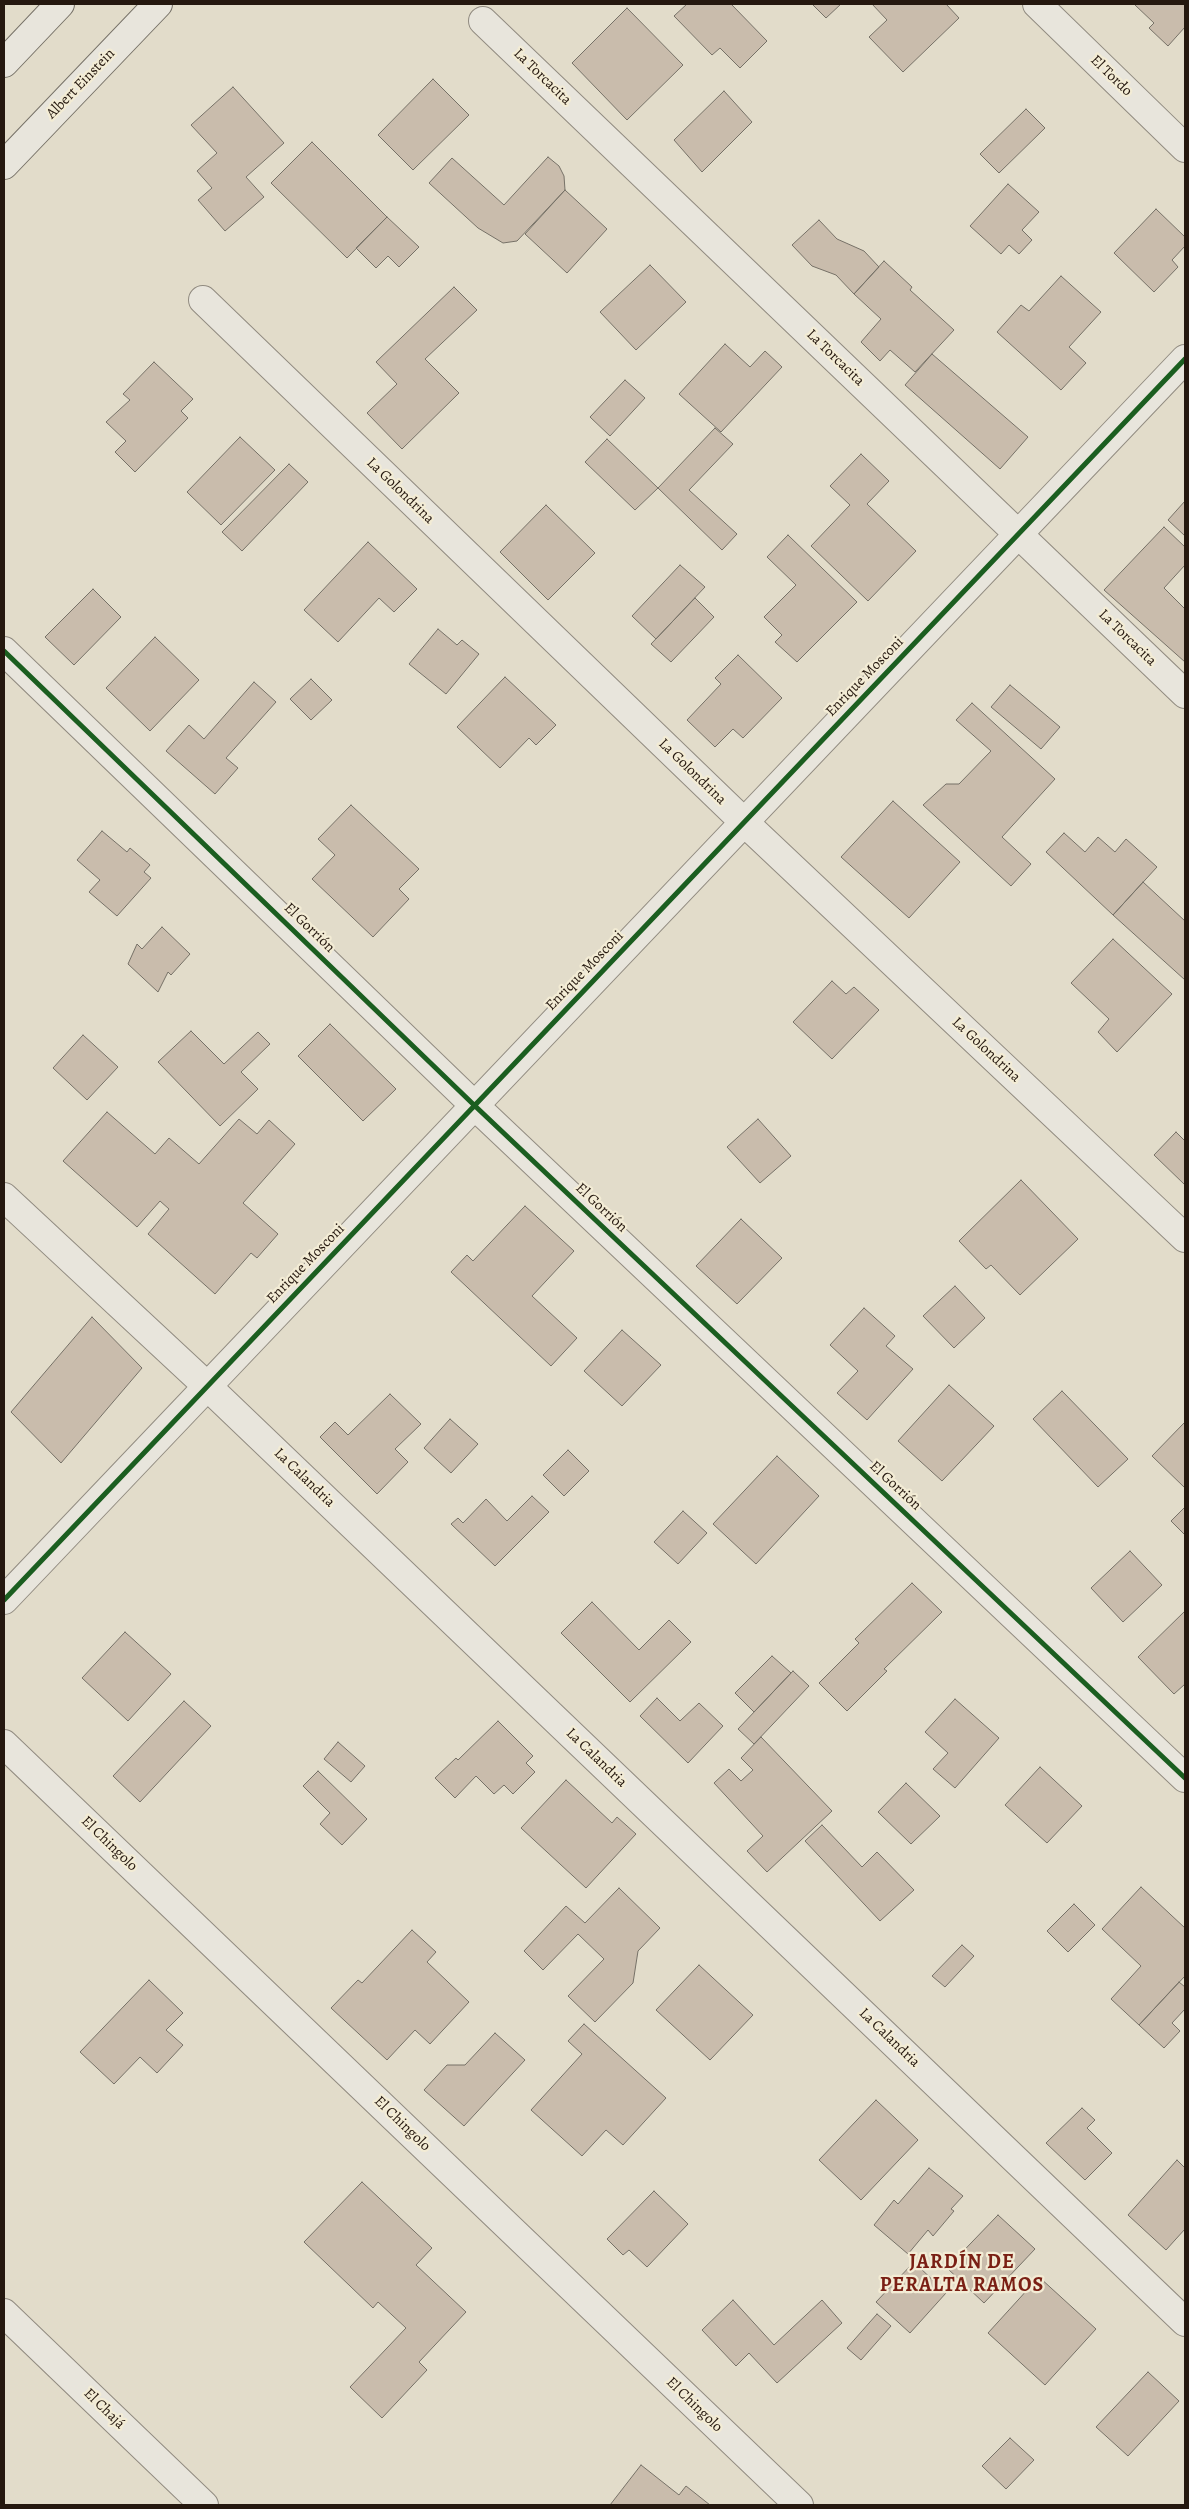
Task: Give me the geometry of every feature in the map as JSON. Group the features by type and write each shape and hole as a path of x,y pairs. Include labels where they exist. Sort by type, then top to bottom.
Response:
{"street":[{"path":"4,63 60,4"},
{"name":"Albert Einstein","path":"5,162 158,4"},
{"name":"El Tordo","path":"1037,4 1185,148"},
{"name":"La Torcacita","path":"484,21 1185,694"},
{"name":"La Golondrina","path":"203,300 744,822 1185,1238"},
{"name":"Enrique Mosconi","path":"4,1600 1185,359"},
{"name":"El Gorrión","path":"4,651 474,1105 1185,1778"},
{"name":"La Calandria","path":"4,1197 207,1386 1185,2322"},
{"name":"El Chingolo","path":"4,1744 799,2505"},
{"name":"El Chajá","path":"4,2313 204,2505"}],"building":[{"path":"687,4 731,4 767,41 740,68 720,48 712,55 674,16"},
{"path":"812,4 841,4 826,18"},
{"path":"872,4 946,4 959,18 903,72 869,37 887,20"},
{"path":"1136,4 1185,4 1185,27 1168,46 1149,28 1154,23"},
{"path":"627,8 683,65 627,120 572,63"},
{"path":"433,79 469,115 413,170 378,135"},
{"path":"233,87 284,143 246,177 264,197 225,231 198,200 212,188 197,171 217,153 191,125"},
{"path":"724,91 752,122 702,172 674,140"},
{"path":"1026,109 1045,128 999,173 980,154"},
{"path":"312,142 387,217 347,258 271,183"},
{"path":"548,157 559,166 564,176 565,190 517,241 503,243 478,228 429,183 452,158 504,205"},
{"path":"1008,184 1039,212 1022,230 1032,240 1019,254 1009,245 1001,254 970,226"},
{"path":"565,190 607,229 567,273 525,234"},
{"path":"1156,209 1185,237 1185,246 1172,260 1178,267 1154,292 1114,253"},
{"path":"387,217 419,247 399,267 388,256 376,268 356,248"},
{"path":"819,220 837,239 864,251 879,267 854,294 836,275 812,266 792,245"},
{"path":"884,261 912,287 910,290 954,330 915,372 890,350 880,361 861,342 881,319 854,294"},
{"path":"650,265 686,302 636,350 600,312"},
{"path":"1061,276 1101,312 1069,347 1086,363 1061,390 997,332 1021,305 1029,311"},
{"path":"454,287 477,310 425,359 459,393 402,449 367,413 397,384 376,362"},
{"path":"725,344 750,367 765,351 782,367 721,432 679,394"},
{"path":"932,354 1028,437 1000,469 905,385"},
{"path":"154,362 193,399 181,411 188,418 135,472 115,452 126,441 106,422 130,400 123,394"},
{"path":"625,380 645,398 610,436 590,417"},
{"path":"715,428 733,444 689,490 737,534 722,550 658,488"},
{"path":"240,437 275,470 221,525 187,492"},
{"path":"607,439 658,488 635,510 585,462"},
{"path":"861,454 889,481 867,504 916,551 868,601 811,546 850,505 830,486"},
{"path":"289,464 308,482 242,551 222,532"},
{"path":"1185,501 1185,536 1168,520"},
{"path":"546,505 595,553 548,600 500,552"},
{"path":"1164,527 1185,547 1185,565 1164,588 1185,609 1185,662 1104,590"},
{"path":"788,535 857,602 797,662 775,642 782,635 764,617 796,585 767,557"},
{"path":"368,542 417,589 394,612 379,598 338,642 304,610"},
{"path":"680,565 705,587 656,639 632,616"},
{"path":"93,589 121,617 74,665 45,637"},
{"path":"695,598 714,617 671,662 651,644"},
{"path":"438,629 457,645 462,640 479,654 446,694 409,664"},
{"path":"155,637 199,680 150,731 106,688"},
{"path":"738,655 782,698 743,738 733,729 715,747 687,720 721,684 715,678"},
{"path":"505,677 556,725 536,745 529,738 500,768 457,727"},
{"path":"311,679 332,700 311,720 290,699"},
{"path":"254,682 276,702 226,758 238,768 215,794 166,751 189,725 204,739"},
{"path":"1010,685 1060,727 1041,749 991,707"},
{"path":"972,703 1055,779 1002,837 1031,864 1011,886 923,805 946,784 959,784 991,751 956,720"},
{"path":"893,801 960,862 909,918 841,857"},
{"path":"351,805 419,869 399,889 409,899 373,937 312,879 335,855 318,839"},
{"path":"102,831 127,852 130,848 150,865 144,872 151,878 117,916 89,892 100,880 77,860"},
{"path":"1064,833 1085,852 1098,837 1115,852 1126,839 1157,867 1113,915 1046,852"},
{"path":"1143,882 1185,921 1185,980 1113,915"},
{"path":"162,927 190,954 171,975 168,972 158,992 128,964 137,944 142,949"},
{"path":"1113,939 1172,994 1117,1052 1098,1032 1109,1019 1071,983"},
{"path":"832,981 846,994 854,987 879,1010 832,1059 793,1022"},
{"path":"330,1024 396,1089 363,1121 298,1056"},
{"path":"191,1031 224,1064 258,1032 270,1044 241,1072 258,1089 220,1126 158,1062"},
{"path":"83,1035 118,1067 87,1100 53,1068"},
{"path":"107,1112 155,1154 169,1138 199,1164 239,1119 257,1134 269,1120 295,1144 243,1203 278,1234 257,1258 251,1253 215,1294 148,1234 169,1209 160,1201 137,1227 63,1161"},
{"path":"758,1119 791,1156 760,1183 727,1147"},
{"path":"1176,1132 1185,1141 1185,1185 1154,1155"},
{"path":"1021,1180 1078,1239 1020,1295 991,1265 986,1269 959,1241"},
{"path":"525,1206 574,1251 532,1296 577,1338 551,1366 451,1272 467,1255 473,1261"},
{"path":"741,1219 782,1258 737,1304 696,1266"},
{"path":"955,1286 985,1318 954,1348 923,1316"},
{"path":"864,1308 895,1336 886,1346 913,1369 867,1420 837,1393 858,1371 830,1345"},
{"path":"92,1317 142,1368 61,1463 11,1412"},
{"path":"622,1330 661,1365 622,1406 584,1371"},
{"path":"949,1385 994,1426 942,1481 898,1441"},
{"path":"1062,1391 1128,1459 1098,1487 1033,1419"},
{"path":"390,1394 421,1424 395,1449 408,1462 377,1494 320,1437 335,1422 348,1435"},
{"path":"450,1419 478,1444 451,1473 424,1448"},
{"path":"1185,1422 1185,1488 1152,1456"},
{"path":"568,1450 589,1471 564,1496 543,1475"},
{"path":"777,1456 819,1496 756,1564 713,1524"},
{"path":"532,1496 549,1512 495,1566 451,1524 458,1518 463,1523 486,1499 507,1521"},
{"path":"1185,1507 1185,1535 1171,1521"},
{"path":"683,1511 707,1533 678,1564 654,1542"},
{"path":"1130,1551 1162,1585 1123,1622 1091,1588"},
{"path":"912,1583 942,1612 884,1669 887,1671 847,1711 819,1683 859,1643 855,1639"},
{"path":"592,1602 639,1650 669,1620 691,1642 630,1702 561,1633"},
{"path":"1185,1611 1185,1684 1174,1694 1138,1657"},
{"path":"125,1632 171,1674 128,1721 82,1678"},
{"path":"772,1656 791,1673 754,1712 735,1693"},
{"path":"793,1671 809,1686 754,1744 738,1729"},
{"path":"657,1698 680,1721 699,1703 723,1726 688,1763 640,1716"},
{"path":"955,1699 999,1738 955,1788 933,1769 948,1753 925,1732"},
{"path":"184,1701 211,1726 140,1802 113,1776"},
{"path":"498,1721 533,1756 526,1763 535,1772 513,1794 504,1785 494,1794 476,1776 455,1798 435,1778 456,1758 458,1760"},
{"path":"761,1737 832,1811 767,1872 747,1851 763,1836 714,1783 729,1769 741,1781 753,1770 741,1758"},
{"path":"338,1742 365,1766 351,1782 324,1759"},
{"path":"1040,1767 1082,1806 1047,1843 1005,1805"},
{"path":"318,1771 367,1819 342,1845 320,1824 330,1813 303,1786"},
{"path":"566,1780 612,1823 617,1817 636,1834 586,1888 521,1828"},
{"path":"906,1783 940,1816 911,1844 878,1812"},
{"path":"822,1825 862,1867 877,1852 914,1890 880,1921 805,1841"},
{"path":"1141,1887 1185,1928 1185,1976 1139,2025 1111,1999 1141,1966 1102,1929"},
{"path":"619,1888 660,1928 638,1951 633,1983 595,2022 568,1996 604,1959 578,1934 543,1970 524,1951 566,1906 585,1923"},
{"path":"1074,1904 1095,1925 1068,1952 1047,1931"},
{"path":"412,1930 436,1952 427,1962 469,2002 430,2044 415,2030 387,2060 331,2008 358,1980 362,1983"},
{"path":"962,1945 974,1956 945,1987 932,1976"},
{"path":"699,1965 753,2015 710,2060 656,2010"},
{"path":"149,1980 183,2013 166,2030 183,2045 157,2073 140,2057 114,2084 80,2052"},
{"path":"1179,1982 1185,1987 1185,2009 1172,2023 1180,2031 1164,2048 1139,2025"},
{"path":"584,2024 666,2098 623,2145 606,2130 582,2156 531,2110 582,2054 568,2041"},
{"path":"495,2033 525,2060 464,2126 424,2090 447,2065 465,2065"},
{"path":"876,2100 918,2140 861,2200 819,2160"},
{"path":"1082,2108 1095,2120 1087,2128 1112,2153 1085,2180 1046,2143"},
{"path":"1177,2160 1185,2168 1185,2229 1166,2250 1128,2215"},
{"path":"929,2168 963,2196 951,2209 954,2211 933,2236 928,2230 908,2254 874,2225 894,2200 898,2204"},
{"path":"362,2182 432,2248 416,2265 466,2312 419,2362 427,2370 382,2418 350,2387 406,2328 378,2302 373,2308 304,2242"},
{"path":"654,2191 688,2224 647,2267 629,2250 623,2255 607,2239"},
{"path":"998,2215 1035,2249 984,2303 947,2268"},
{"path":"914,2262 946,2293 910,2333 876,2302"},
{"path":"1039,2277 1096,2329 1045,2385 988,2333"},
{"path":"733,2300 774,2345 822,2300 842,2323 777,2383 749,2353 736,2366 702,2330"},
{"path":"877,2314 891,2326 861,2360 847,2348"},
{"path":"1148,2372 1179,2401 1128,2456 1096,2427"},
{"path":"1010,2438 1034,2460 1006,2489 982,2466"},
{"path":"641,2465 679,2495 686,2486 710,2505 610,2505"}],"cycle path":[{"path":"4,1600 1185,359"},
{"path":"4,651 474,1105 1185,1778"}],"district":[{"name":"JARDÍN DE PERALTA RAMOS","path":"962,2274"}]}
